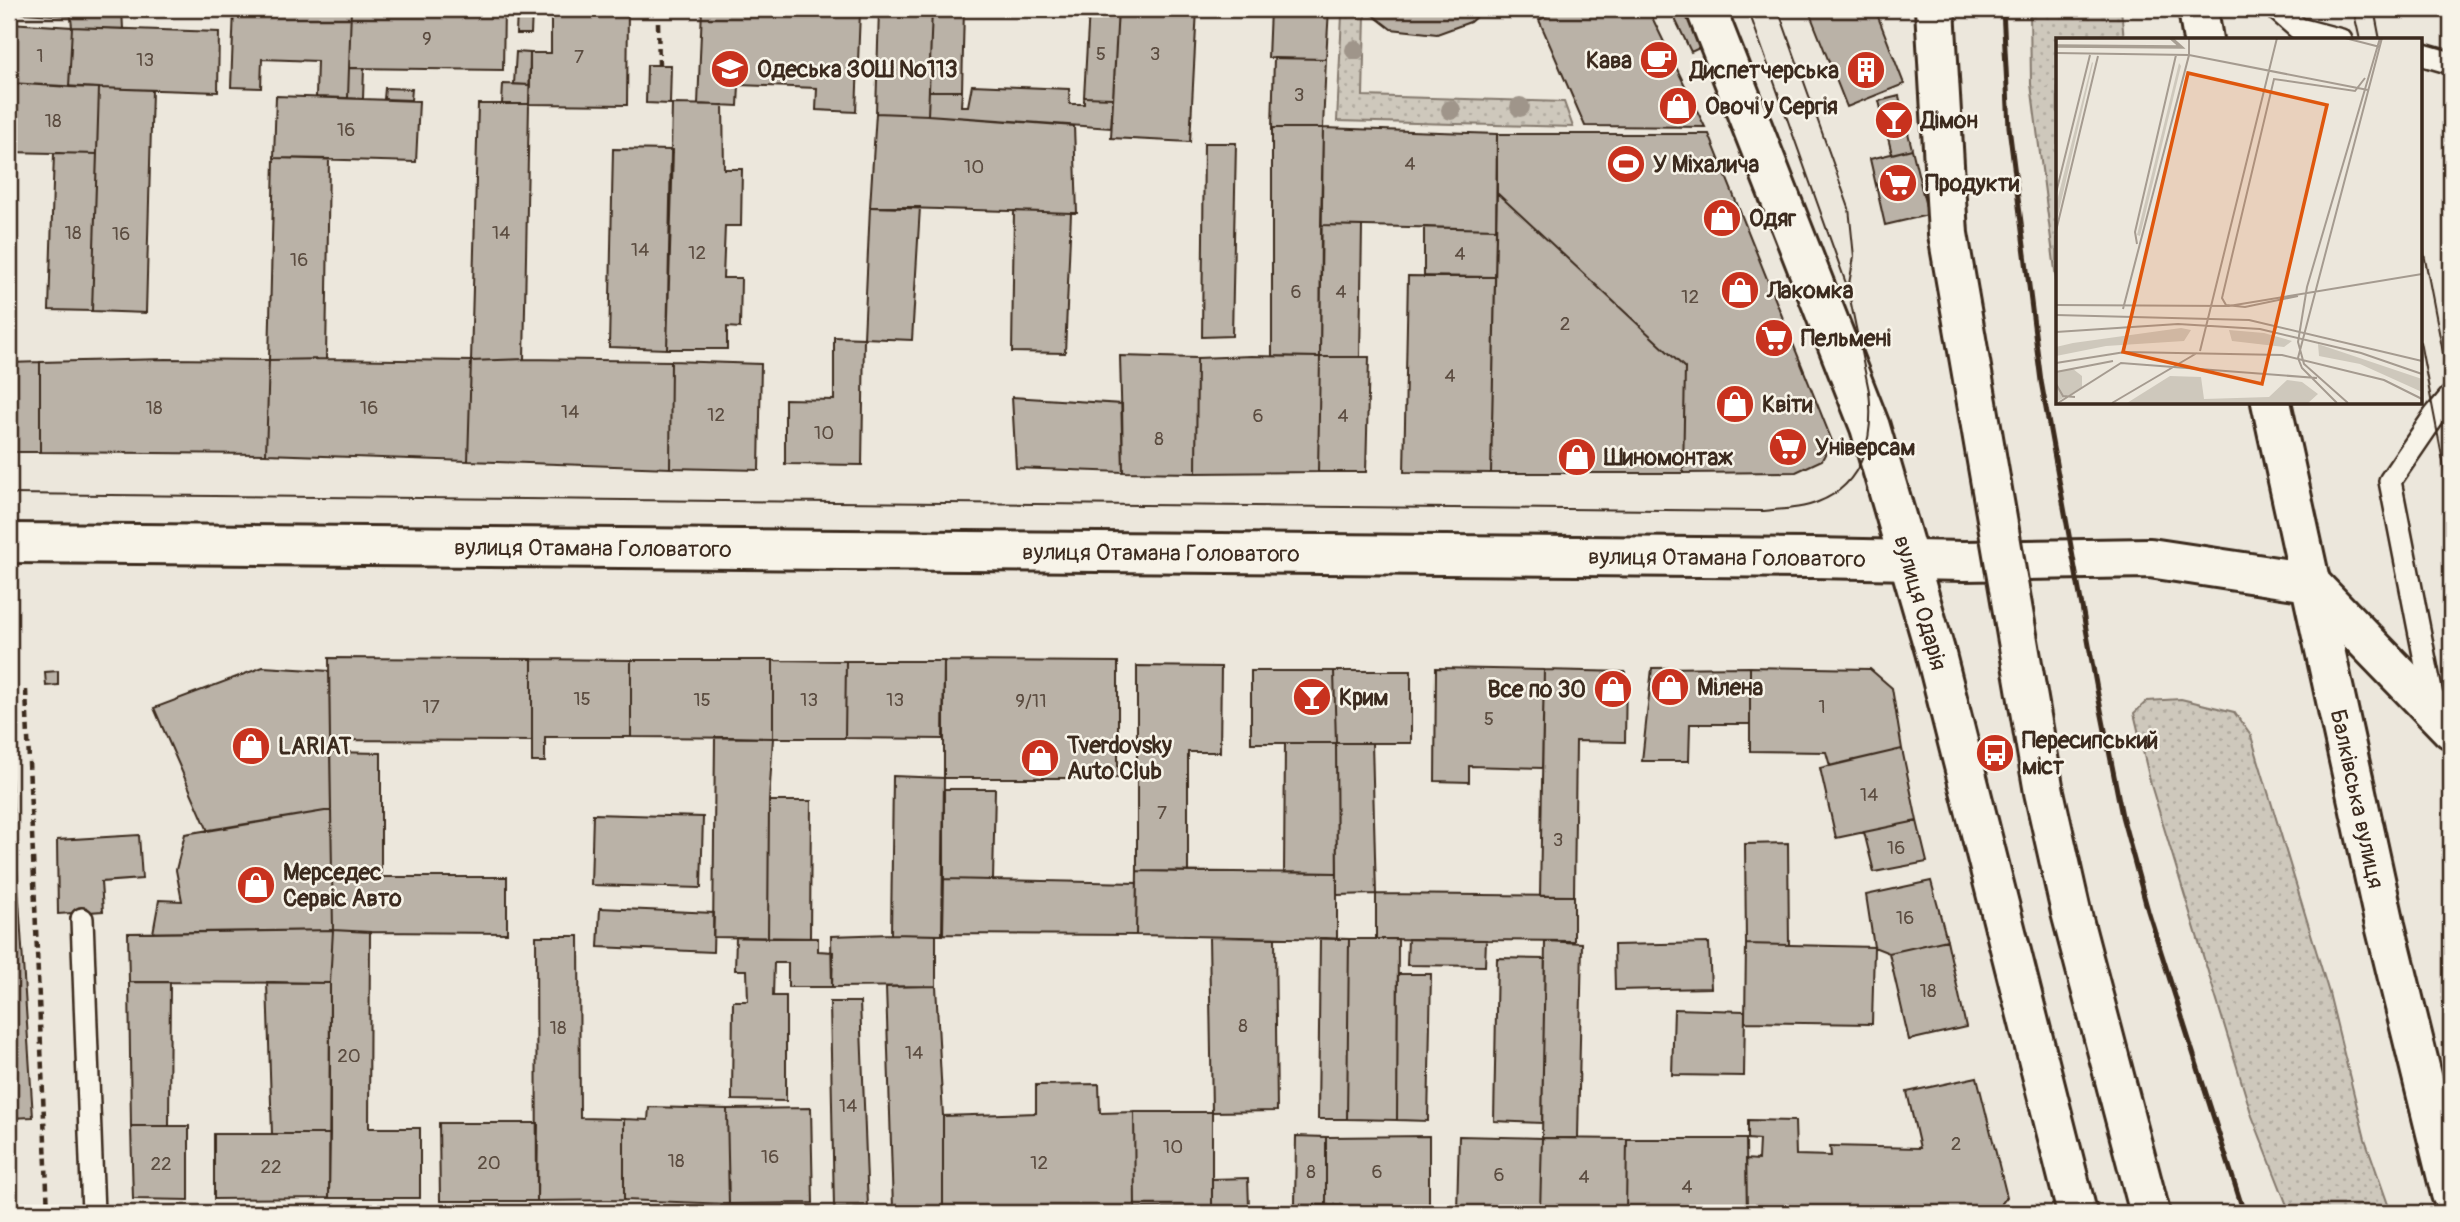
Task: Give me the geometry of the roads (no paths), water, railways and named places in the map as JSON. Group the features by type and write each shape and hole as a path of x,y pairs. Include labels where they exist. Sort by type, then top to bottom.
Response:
{"main road":[{"name":"вулиця Одарія","path":"1706,9 1870,427 1941,675 2077,1213"},
{"path":"1936,9 1948,234 2042,778 2071,912 2150,1213"},
{"path":"2198,9 2203,38"},
{"name":"Балківська вулиця","path":"2271,404 2385,925 2451,1194"},
{"name":"вулиця Отамана Головатого","path":"9,543 1964,561 2150,558 2309,582"},
{"path":"2309,582 2443,720"}],"lane":[{"path":"2277,9 2299,29 2333,38"},
{"path":"2422,55 2451,63"},
{"path":"2443,720 2390,481 2451,396"},
{"path":"82,919 93,1213"}],"tram line":[{"path":"9,494 1764,511 1812,504 1834,494 1856,471 1863,457 1870,425 1869,391 1848,289 1748,9"},
{"path":"1778,9 1849,208 1854,257 1848,289"},
{"path":"2353,9 2360,38"},
{"path":"2374,9 2380,38"},
{"path":"2422,243 2451,394"},
{"path":"2422,352 2451,503"}],"railway":[{"path":"2003,9 2009,127 2041,381 2122,816 2148,911 2244,1213"}],"place":[{"name":"Кава","path":"1659,60"},
{"name":"Одеська ЗОШ №113","path":"730,69"},
{"name":"Диспетчерська","path":"1866,70"},
{"name":"Овочі у Сергія","path":"1678,106"},
{"name":"Дiмон","path":"1894,120"},
{"name":"У Міхалича","path":"1626,164"},
{"name":"Продукти","path":"1898,183"},
{"name":"Одяг","path":"1722,218"},
{"name":"Лакомка","path":"1740,290"},
{"name":"Пельмені","path":"1774,338"},
{"name":"Квіти","path":"1735,404"},
{"name":"Унiверсам","path":"1788,447"},
{"name":"Шиномонтаж","path":"1577,457"},
{"name":"Мілена","path":"1670,687"},
{"name":"Все по 30","path":"1613,689"},
{"name":"Крим","path":"1312,697"},
{"name":"LARIAT","path":"251,746"},
{"name":"Пересипський міст","path":"1995,753"},
{"name":"Tverdovsky Auto Club","path":"1040,758"},
{"name":"Мерседес Сервіс Авто","path":"256,885"}]}
